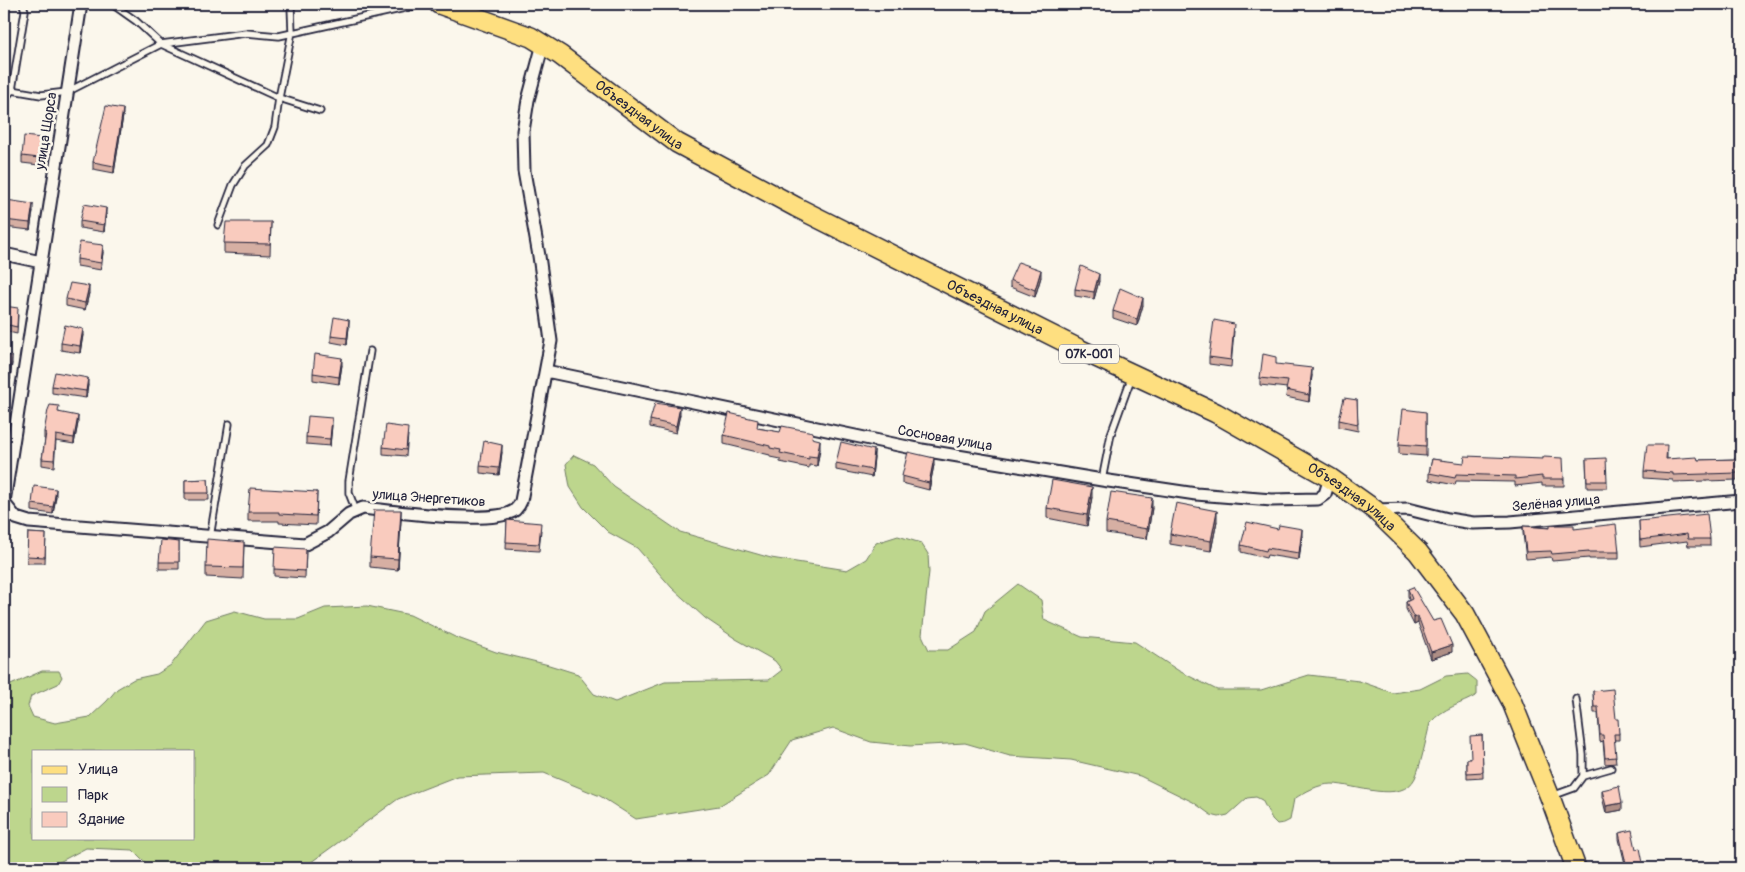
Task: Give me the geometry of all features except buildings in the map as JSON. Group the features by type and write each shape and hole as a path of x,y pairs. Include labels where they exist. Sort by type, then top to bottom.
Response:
{"main road":[{"name":"Объездная улица","path":"439,4 531,37 560,55 677,144 823,221 1081,350 1216,413 1330,478 1375,510 1418,552 1466,614 1511,700 1576,868"}],"street":[{"name":"улица Щорса","path":"4,503 81,4"},
{"name":"улица Энергетиков","path":"4,503 16,518 29,522 305,544 328,532 349,514 363,508 469,518 498,517 515,510 521,501 551,341 524,171 523,130 528,100 543,44"},
{"path":"4,254 41,262"},
{"name":"Сосновая улица","path":"546,371 922,450 1196,494 1272,500 1318,499 1325,494 1330,478"},
{"name":"Зелёная улица","path":"1375,510 1408,509 1473,523 1520,521 1741,501"}],"lane":[{"path":"4,100 12,90 26,11 23,4"},
{"path":"112,4 136,21 161,44 279,98 320,111"},
{"path":"218,225 233,185 244,166 268,145 276,127 279,98 292,32 291,7 289,4"},
{"path":"12,90 41,94 67,92 161,44 246,33 279,36 423,4"},
{"path":"356,511 349,493 349,481 370,350"},
{"path":"1102,480 1111,434 1132,374"},
{"path":"210,537 229,424"},
{"path":"1576,699 1584,776"},
{"path":"1550,797 1574,788 1584,776 1611,768"}],"green space":[{"path":"574,455 593,464 614,487 680,532 771,558 847,570 866,559 876,543 898,536 921,543 928,554 929,572 922,635 929,650 948,650 976,632 985,611 1018,584 1041,600 1044,620 1082,637 1135,642 1179,671 1217,690 1261,690 1309,675 1359,681 1393,693 1420,689 1446,676 1468,674 1477,681 1477,695 1447,710 1430,723 1417,773 1409,786 1389,792 1332,784 1322,785 1294,799 1290,820 1277,824 1272,819 1262,800 1256,797 1247,798 1228,815 1219,817 1211,815 1193,802 1140,776 1071,760 1010,756 965,743 910,746 871,742 833,728 792,740 769,775 719,806 636,819 600,796 544,773 457,776 398,799 303,868 151,868 133,850 86,848 48,868 4,868 4,688 42,671 59,671 62,677 58,684 31,696 28,706 33,717 55,723 90,717 117,689 134,679 157,674 171,665 206,620 235,611 264,619 298,619 325,608 367,606 410,615 455,637 496,652 578,674 594,694 615,702 665,682 769,680 782,670 775,661 736,639 705,618 672,588 637,548 608,532 583,507 570,487 566,464"}]}
